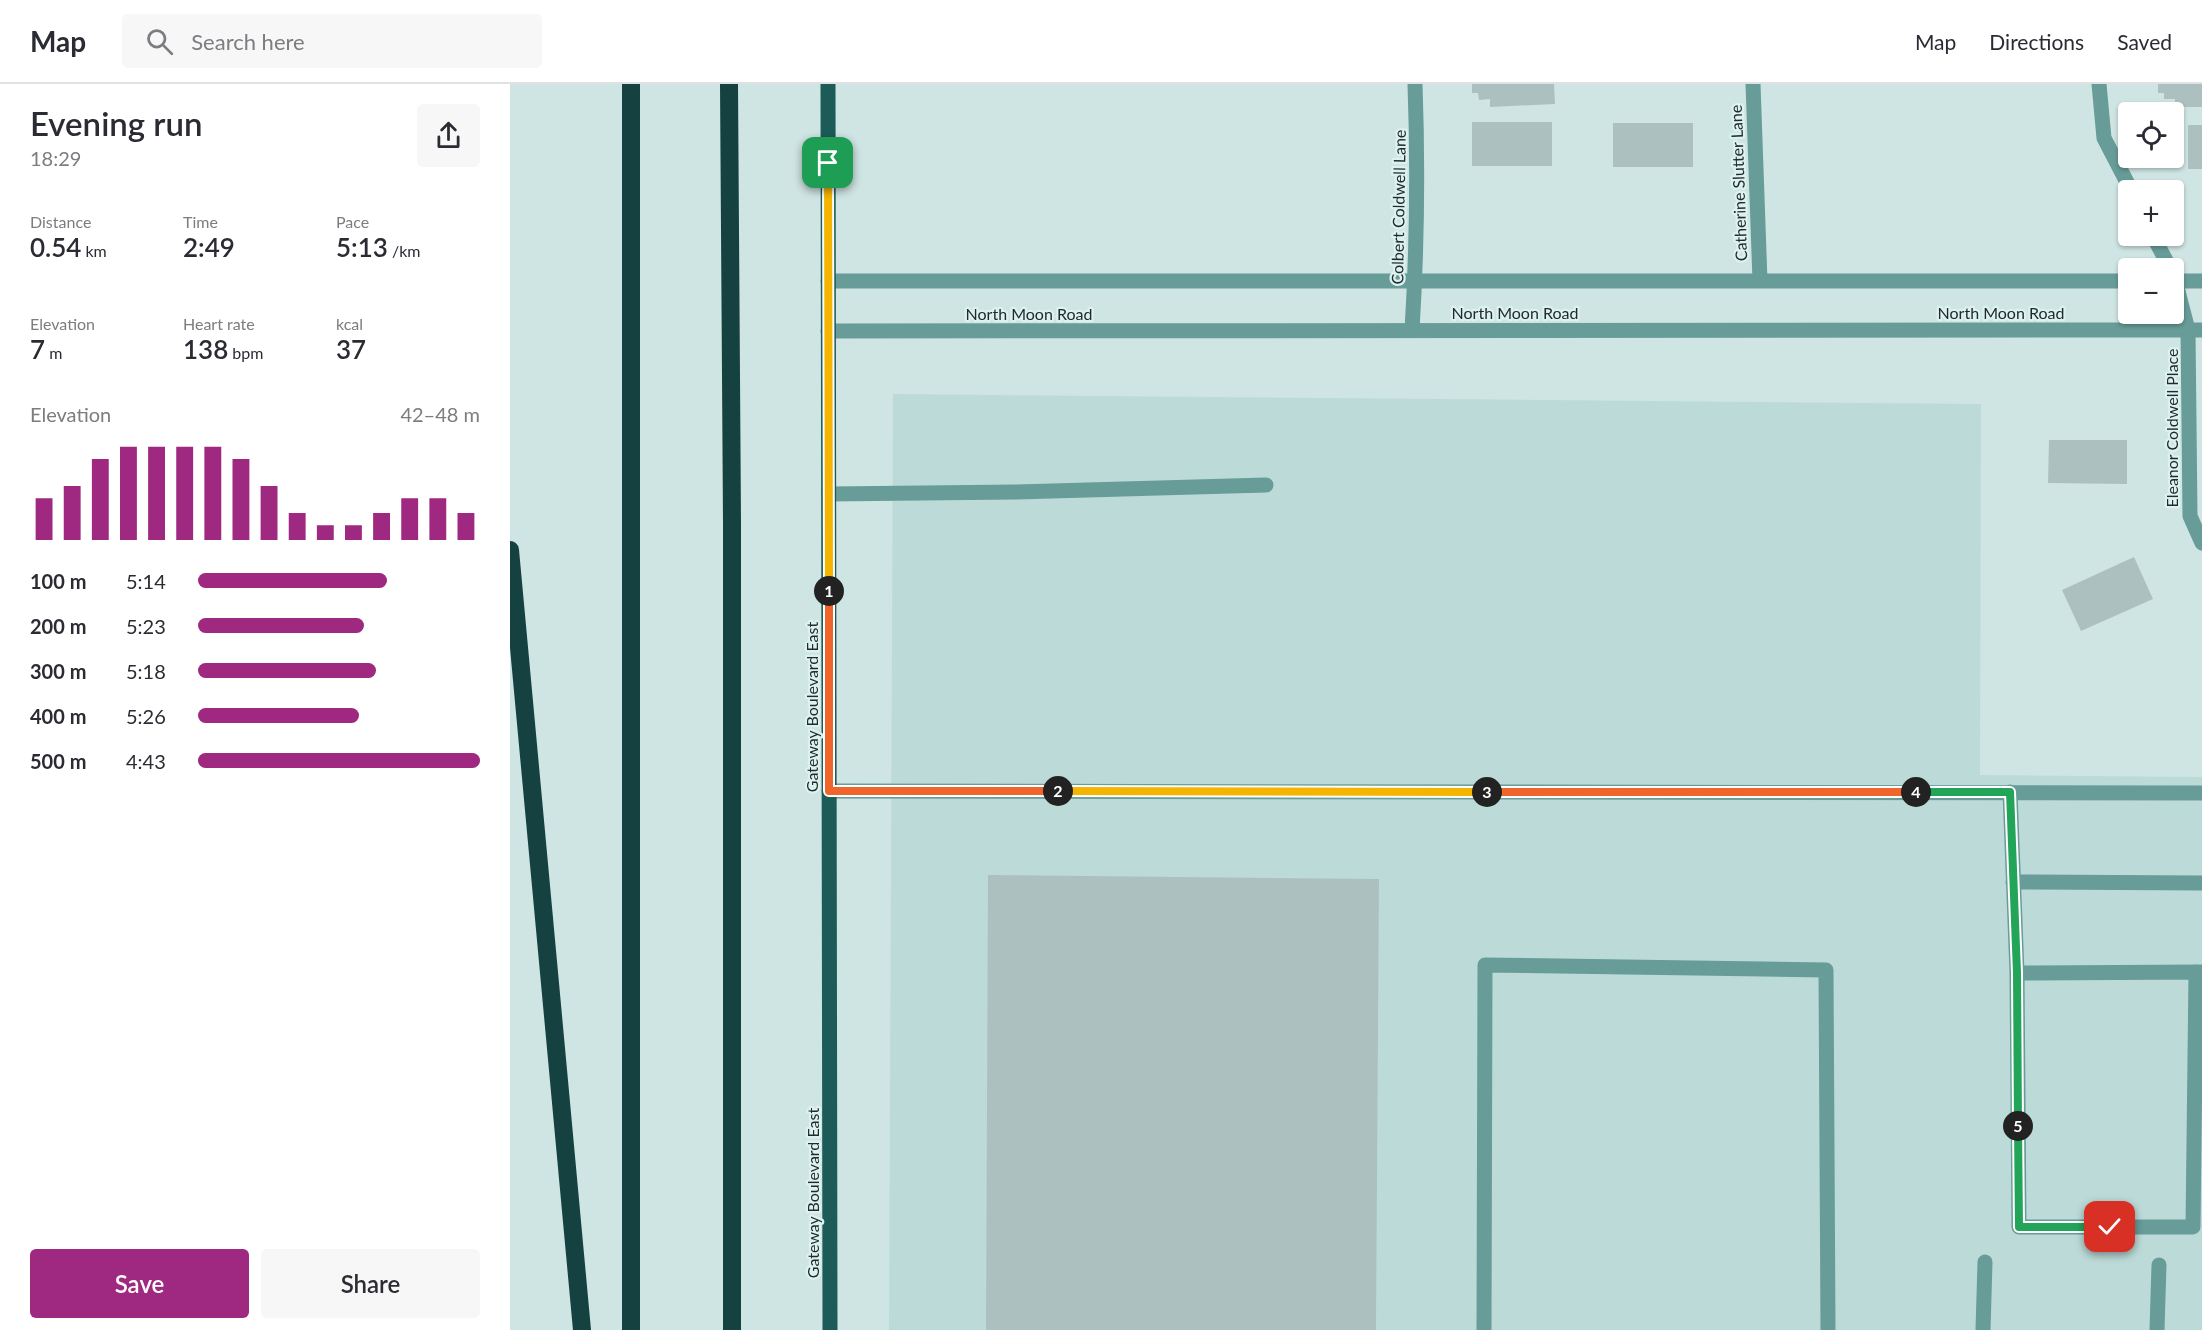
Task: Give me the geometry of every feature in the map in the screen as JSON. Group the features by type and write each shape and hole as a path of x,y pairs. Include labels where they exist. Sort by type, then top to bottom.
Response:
{"highway":[{"path":"631,84 631,1330"},
{"path":"729,84 732,523 732,1330"},
{"path":"510,550 582,1330"}],"main road":[{"name":"Gateway Boulevard East","path":"828,84 830,1330"}],"street":[{"name":"Colbert Coldwell Lane","path":"1412,330 1417,151 1415,84"},
{"name":"Catherine Slutter Lane","path":"1753,84 1760,281"},
{"path":"2100,84 2104,138 2125,180"},
{"path":"2184,279 2202,282"},
{"name":"North Moon Road","path":"828,281 2118,281"},
{"name":"Eleanor Coldwell Place","path":"2184,304 2195,330 2190,516 2202,543"},
{"name":"North Moon Road","path":"828,331 2195,330"},
{"path":"829,494 1016,492 1266,485"},
{"path":"829,791 2202,793"},
{"path":"2010,792 2017,973 2019,1227 2193,1227 2199,972 2017,973"},
{"path":"2013,882 2202,883"},
{"path":"1484,1330 1485,965 1826,970 1828,1330"},
{"path":"1983,1330 1985,1262"},
{"path":"2157,1330 2159,1265"}],"shaded area":[{"path":"893,394 1981,404 1980,775 2202,777 2202,1330 889,1330"}],"building":[{"path":"1472,84 1554,84 1555,104 1490,107 1490,99 1479,100 1478,93 1472,93"},
{"path":"2158,84 2202,84 2202,107 2184,107 2184,102 2164,99 2164,93 2158,93"},
{"path":"1472,122 1552,122 1552,166 1472,166"},
{"path":"1613,123 1693,123 1693,167 1613,167"},
{"path":"2188,125 2202,125 2202,169 2188,169"},
{"path":"2049,440 2127,440 2127,484 2048,483"},
{"path":"2134,557 2153,599 2081,631 2062,590"},
{"path":"988,875 1379,879 1376,1330 986,1330"}],"route":[{"path":"828,163 829,791 2010,792 2017,973 2019,1227 2110,1227"}]}
